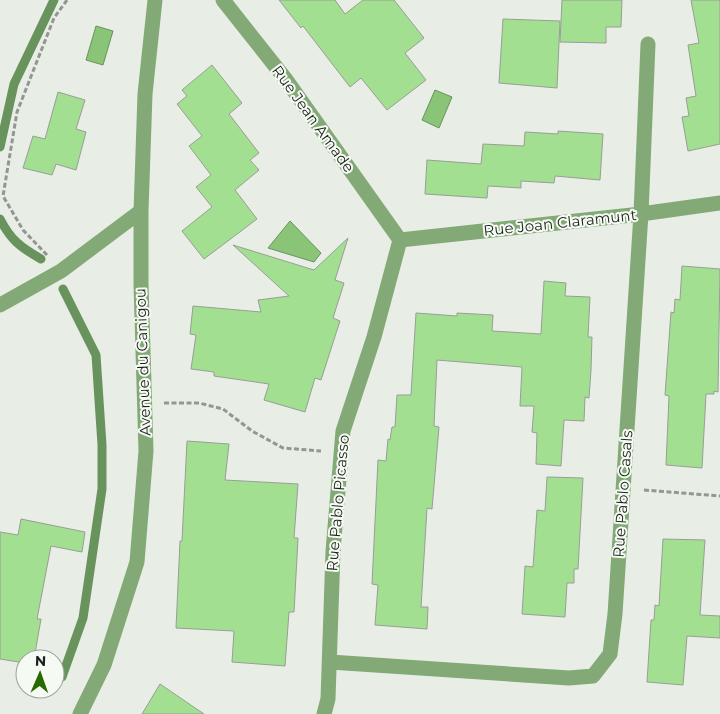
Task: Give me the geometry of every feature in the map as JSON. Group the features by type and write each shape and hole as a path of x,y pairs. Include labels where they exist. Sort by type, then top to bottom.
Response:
{"street":[{"name":"Avenue du Canigou","path":"80,714 104,665 137,562 146,451 141,284 141,211 145,94 155,0"},
{"name":"Rue Jean Amade","path":"223,0 287,81 400,240"},
{"name":"Rue Pablo Casals","path":"330,662 569,678 593,676 610,654 615,614 641,214 648,44"},
{"name":"Rue Joan Claramunt","path":"400,240 641,214 720,203"},
{"path":"0,305 61,270 141,211"},
{"name":"Rue Pablo Picasso","path":"324,714 328,699 333,551 343,431 374,337 400,240"}],"path":[{"path":"61,270 23,230 3,196 17,112 54,18 67,0"},
{"path":"144,404 199,403 223,409 252,431 283,448 341,453"},
{"path":"623,488 720,496"}],"shaded area":[{"path":"96,26 113,31 103,65 86,60"},
{"path":"435,90 452,97 439,128 422,120"},
{"path":"290,221 321,253 314,262 268,248"}],"building":[{"path":"279,0 335,0 345,14 363,0 394,0 424,38 405,53 426,80 387,110 361,78 350,87 303,26 301,28"},
{"path":"562,0 622,0 621,27 606,27 606,43 560,42"},
{"path":"691,0 720,0 720,144 688,151 682,117 689,116 686,98 696,96 688,45 699,43"},
{"path":"503,19 560,21 557,88 499,83"},
{"path":"212,65 242,103 229,114 259,153 250,160 259,170 235,190 257,219 204,259 182,231 212,207 196,187 211,175 189,146 202,136 177,104 187,96 182,90"},
{"path":"58,92 85,100 76,129 86,132 76,170 56,164 52,175 23,168 33,136 45,139"},
{"path":"558,131 603,134 600,180 555,176 554,183 521,181 521,188 488,186 487,198 425,194 427,160 481,164 483,144 524,146 525,132 558,134"},
{"path":"348,238 335,280 344,283 333,318 340,321 321,380 315,378 305,412 264,400 269,384 214,376 214,372 191,369 196,335 190,334 193,306 261,312 258,300 289,296 233,245 314,270"},
{"path":"682,266 720,269 718,392 714,391 714,394 706,394 702,468 666,465 669,396 665,395 671,312 674,313 675,299 680,300"},
{"path":"544,281 566,283 565,296 590,297 588,337 592,337 591,370 589,398 585,397 584,421 564,420 561,466 536,464 537,433 532,432 534,406 520,406 522,367 437,360 434,426 439,427 432,509 427,508 421,607 428,607 427,629 375,625 378,585 372,584 378,460 386,461 388,439 390,440 392,427 395,427 397,395 411,395 416,313 457,316 457,313 493,315 492,331 541,334"},
{"path":"187,441 229,444 225,480 298,484 294,538 298,538 294,612 289,612 285,666 232,662 234,631 176,628"},
{"path":"547,477 583,478 578,569 574,569 574,583 567,583 565,617 522,614 525,566 533,567 537,510 545,511"},
{"path":"21,519 85,532 82,552 51,546 37,619 41,619 36,649 15,649 15,661 0,659 0,532 18,535"},
{"path":"663,539 705,540 700,615 720,616 720,638 687,636 683,685 647,682 651,620 654,620 655,605 659,606"},
{"path":"160,684 204,714 142,714"}],"waterway":[{"path":"0,147 14,84 54,0"},
{"path":"0,219 17,242 27,251 41,259"},
{"path":"63,289 96,355 102,445 102,489 83,618 65,669"}]}
